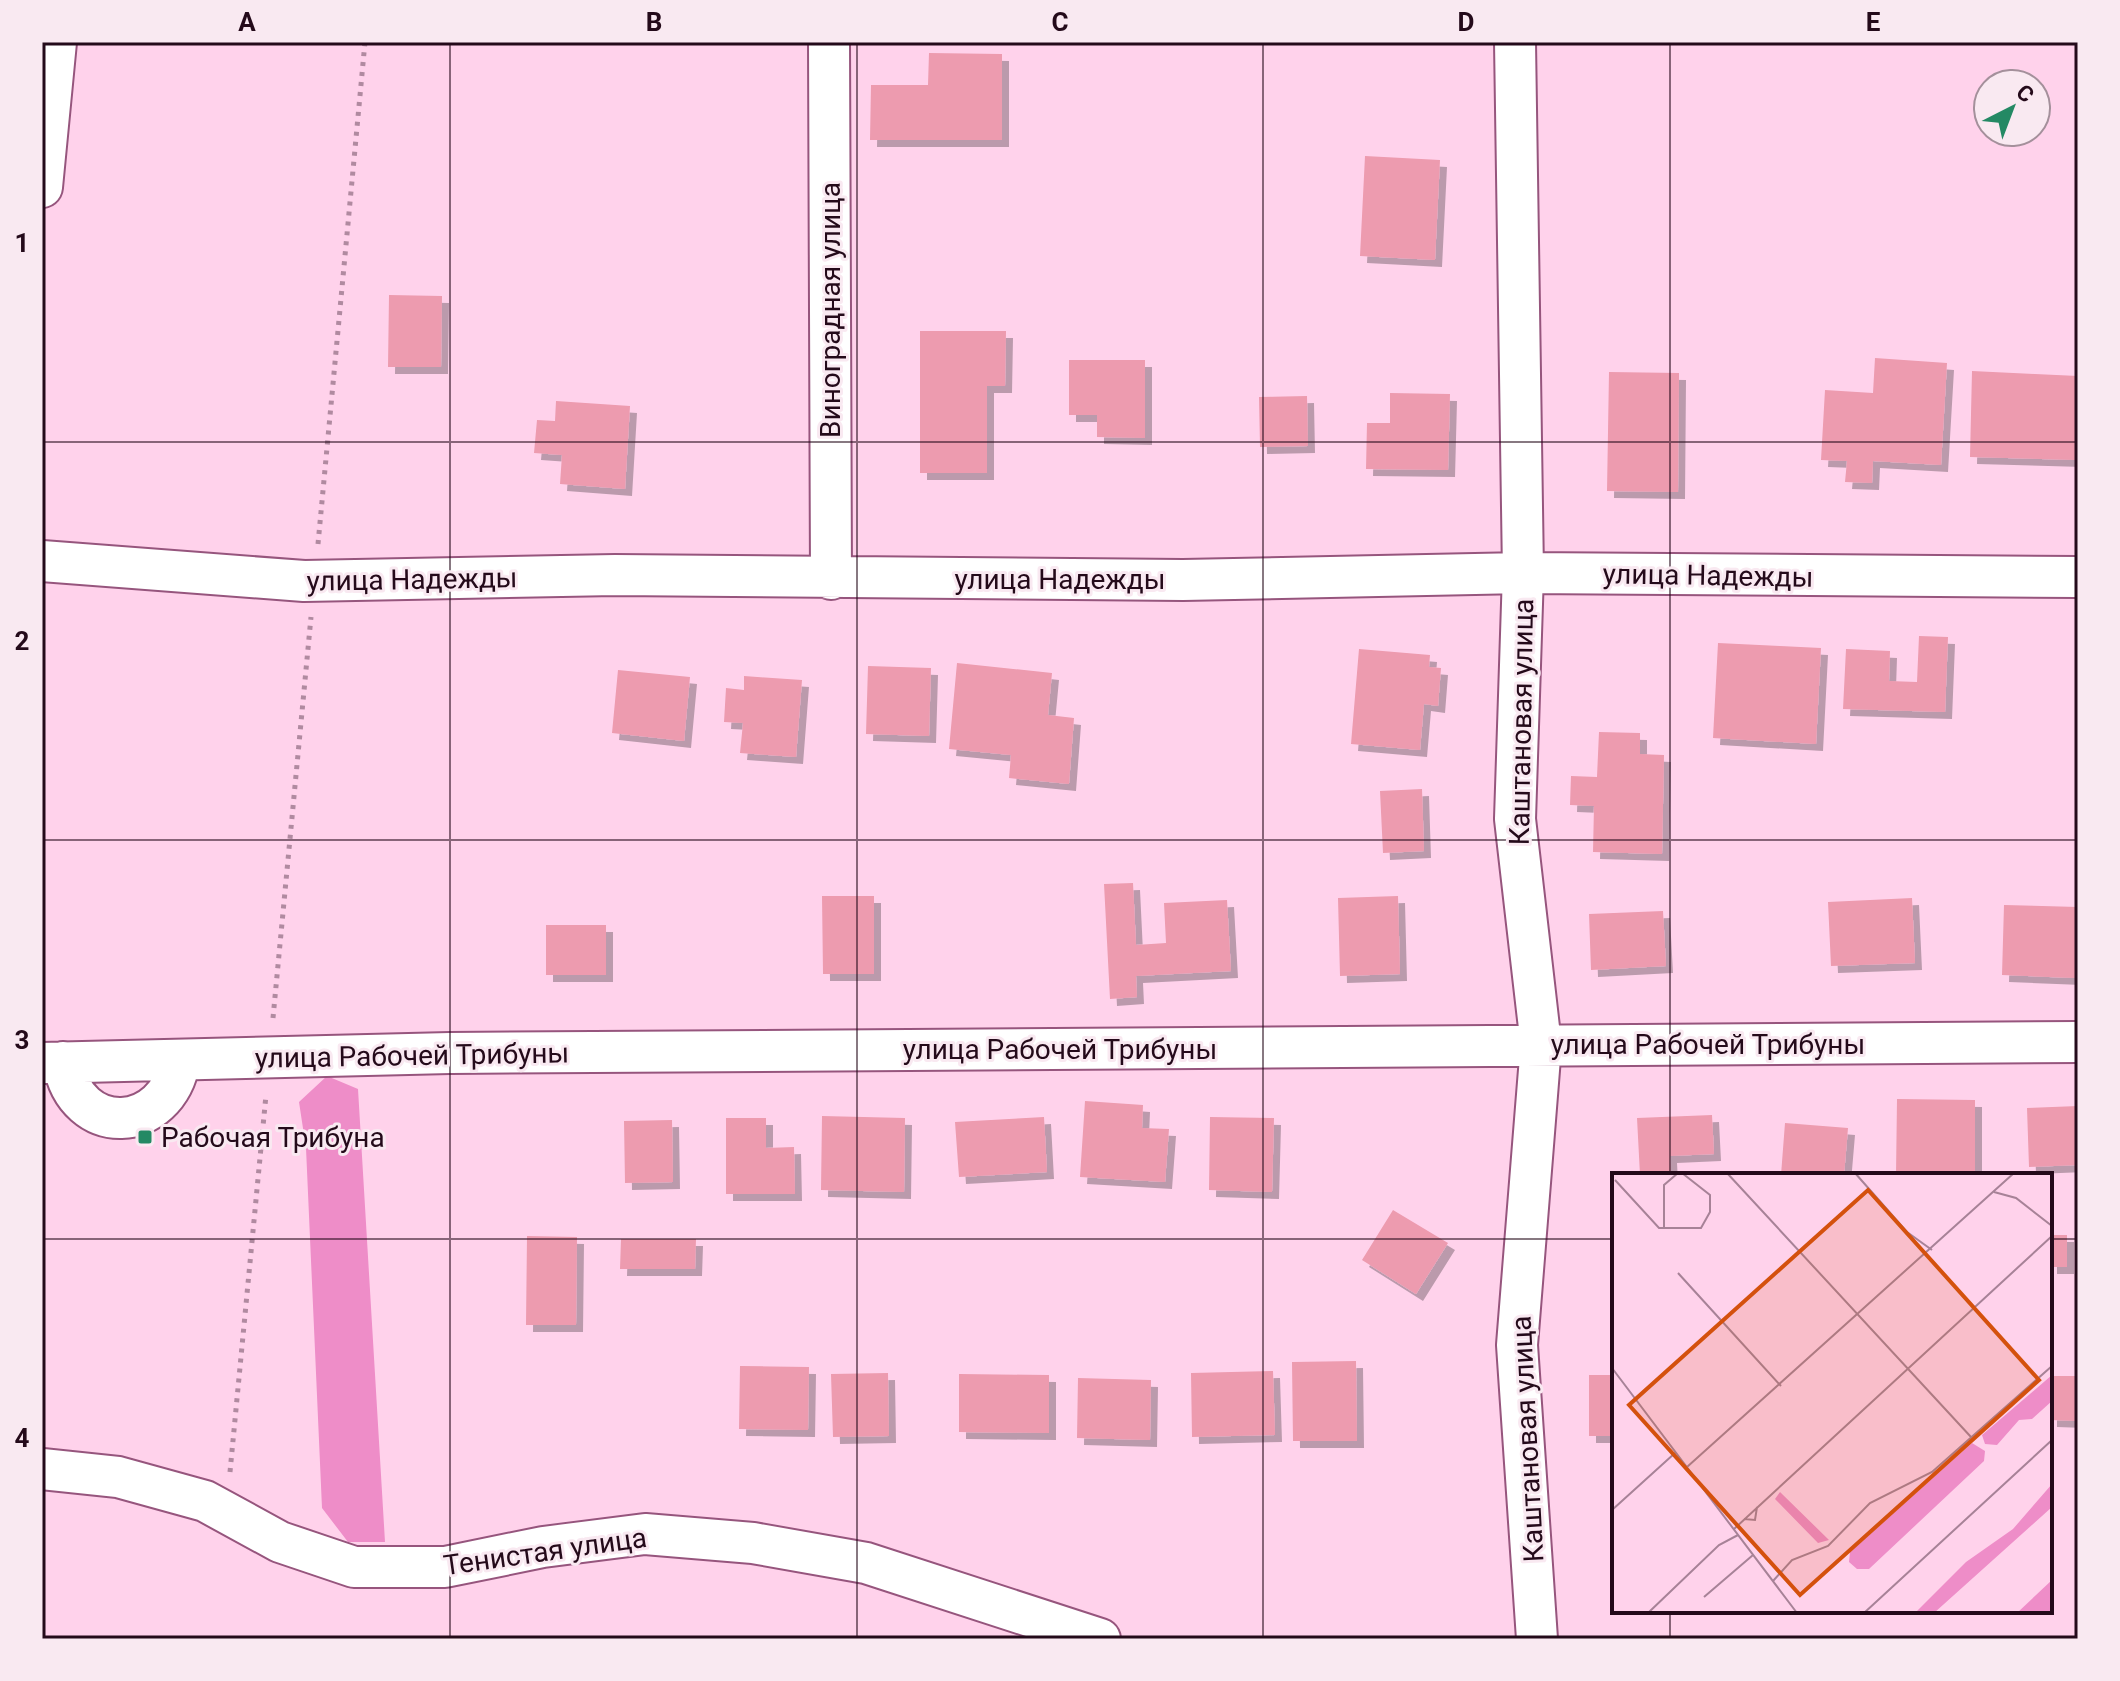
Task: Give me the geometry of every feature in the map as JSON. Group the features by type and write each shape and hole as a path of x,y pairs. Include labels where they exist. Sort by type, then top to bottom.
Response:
{"street":[{"path":"42,187 56,42"},
{"name":"Виноградная улица","path":"829,42 831,579"},
{"name":"Каштановая улица","path":"1515,42 1523,573 1515,819 1541,1045 1517,1345 1537,1639"},
{"name":"улица Надежды","path":"42,561 314,581 615,575 1183,580 1523,573 2078,577"},
{"name":"улица Рабочей Трибуны","path":"52,1063 450,1053 2078,1042"},
{"path":"52,1063 78,1100 94,1112 124,1118 153,1109 168,1095 177,1079 180,1060"},
{"name":"Тенистая улица","path":"42,1469 118,1477 205,1501 280,1542 354,1567 445,1567 543,1547 645,1534 753,1543 866,1563 1100,1639"}],"path":[{"path":"227,1512 365,42"}],"shaded area":[{"path":"327,1076 358,1089 385,1542 348,1542 322,1508 306,1148 299,1102"}],"building":[{"path":"929,53 1002,54 1002,140 870,140 871,85 928,85"},
{"path":"1365,156 1440,160 1435,260 1360,256"},
{"path":"389,295 442,296 441,367 388,367"},
{"path":"920,331 1006,331 1005,386 987,386 987,473 920,473"},
{"path":"1875,358 1947,363 1941,465 1873,461 1872,483 1845,482 1847,461 1821,460 1825,390 1873,393"},
{"path":"1069,360 1145,360 1145,438 1097,437 1097,415 1069,415"},
{"path":"1972,371 2078,376 2076,460 1970,457"},
{"path":"1609,372 1679,373 1678,492 1607,491"},
{"path":"1390,393 1450,394 1448,470 1366,469 1367,423 1390,423"},
{"path":"1307,396 1308,446 1260,447 1259,397"},
{"path":"556,401 630,406 625,489 560,484 562,455 534,453 537,420 555,421"},
{"path":"1919,636 1948,637 1945,712 1843,709 1846,649 1890,651 1889,681 1917,682"},
{"path":"1718,643 1821,648 1816,744 1713,738"},
{"path":"1359,649 1430,655 1429,667 1441,668 1438,706 1424,704 1420,750 1351,744"},
{"path":"957,663 1052,673 1048,715 1074,718 1069,784 1009,778 1011,755 949,749"},
{"path":"868,666 931,668 929,736 866,734"},
{"path":"618,670 690,677 684,741 612,733"},
{"path":"744,676 802,680 796,757 740,753 743,723 724,722 726,688 744,690"},
{"path":"1599,732 1640,733 1640,754 1664,755 1662,854 1593,852 1594,806 1570,805 1571,776 1597,777"},
{"path":"1422,789 1424,851 1383,853 1380,791"},
{"path":"1133,883 1136,945 1166,943 1164,903 1227,900 1231,971 1136,976 1137,997 1110,999 1104,884"},
{"path":"822,896 874,896 874,974 823,974"},
{"path":"1398,896 1400,974 1340,976 1338,898"},
{"path":"1912,898 1915,963 1831,966 1828,902"},
{"path":"2004,905 2078,907 2075,978 2002,975"},
{"path":"1663,911 1666,966 1591,970 1589,914"},
{"path":"546,925 606,925 606,975 546,975"},
{"path":"1897,1099 1975,1100 1975,1173 1896,1173"},
{"path":"1085,1101 1143,1105 1142,1128 1169,1129 1165,1182 1080,1177"},
{"path":"2078,1106 2078,1165 2029,1167 2027,1108"},
{"path":"1712,1115 1714,1154 1670,1156 1671,1173 1640,1173 1637,1118"},
{"path":"822,1116 905,1118 904,1192 821,1190"},
{"path":"1044,1117 1047,1172 959,1177 955,1122"},
{"path":"1210,1117 1274,1118 1272,1192 1209,1190"},
{"path":"726,1118 766,1118 766,1148 794,1147 795,1194 726,1194"},
{"path":"672,1120 673,1182 625,1183 624,1121"},
{"path":"1785,1123 1848,1128 1844,1173 1781,1173"},
{"path":"1393,1210 1448,1243 1416,1294 1362,1260"},
{"path":"2052,1235 2067,1235 2067,1267 2052,1267"},
{"path":"527,1236 577,1237 576,1325 526,1325"},
{"path":"621,1239 696,1239 695,1269 620,1269"},
{"path":"1611,1246 1612,1246 1612,1294"},
{"path":"1356,1361 1357,1441 1293,1441 1292,1362"},
{"path":"740,1366 809,1367 808,1430 739,1429"},
{"path":"1273,1371 1275,1435 1192,1437 1191,1373"},
{"path":"888,1373 889,1436 833,1437 831,1374"},
{"path":"959,1374 1049,1375 1049,1433 959,1432"},
{"path":"1589,1375 1612,1375 1612,1436 1589,1436"},
{"path":"2052,1376 2078,1376 2078,1421 2052,1420"},
{"path":"1078,1378 1151,1380 1150,1440 1077,1438"}],"place":[{"name":"Рабочая Трибуна","path":"145,1137"}]}
